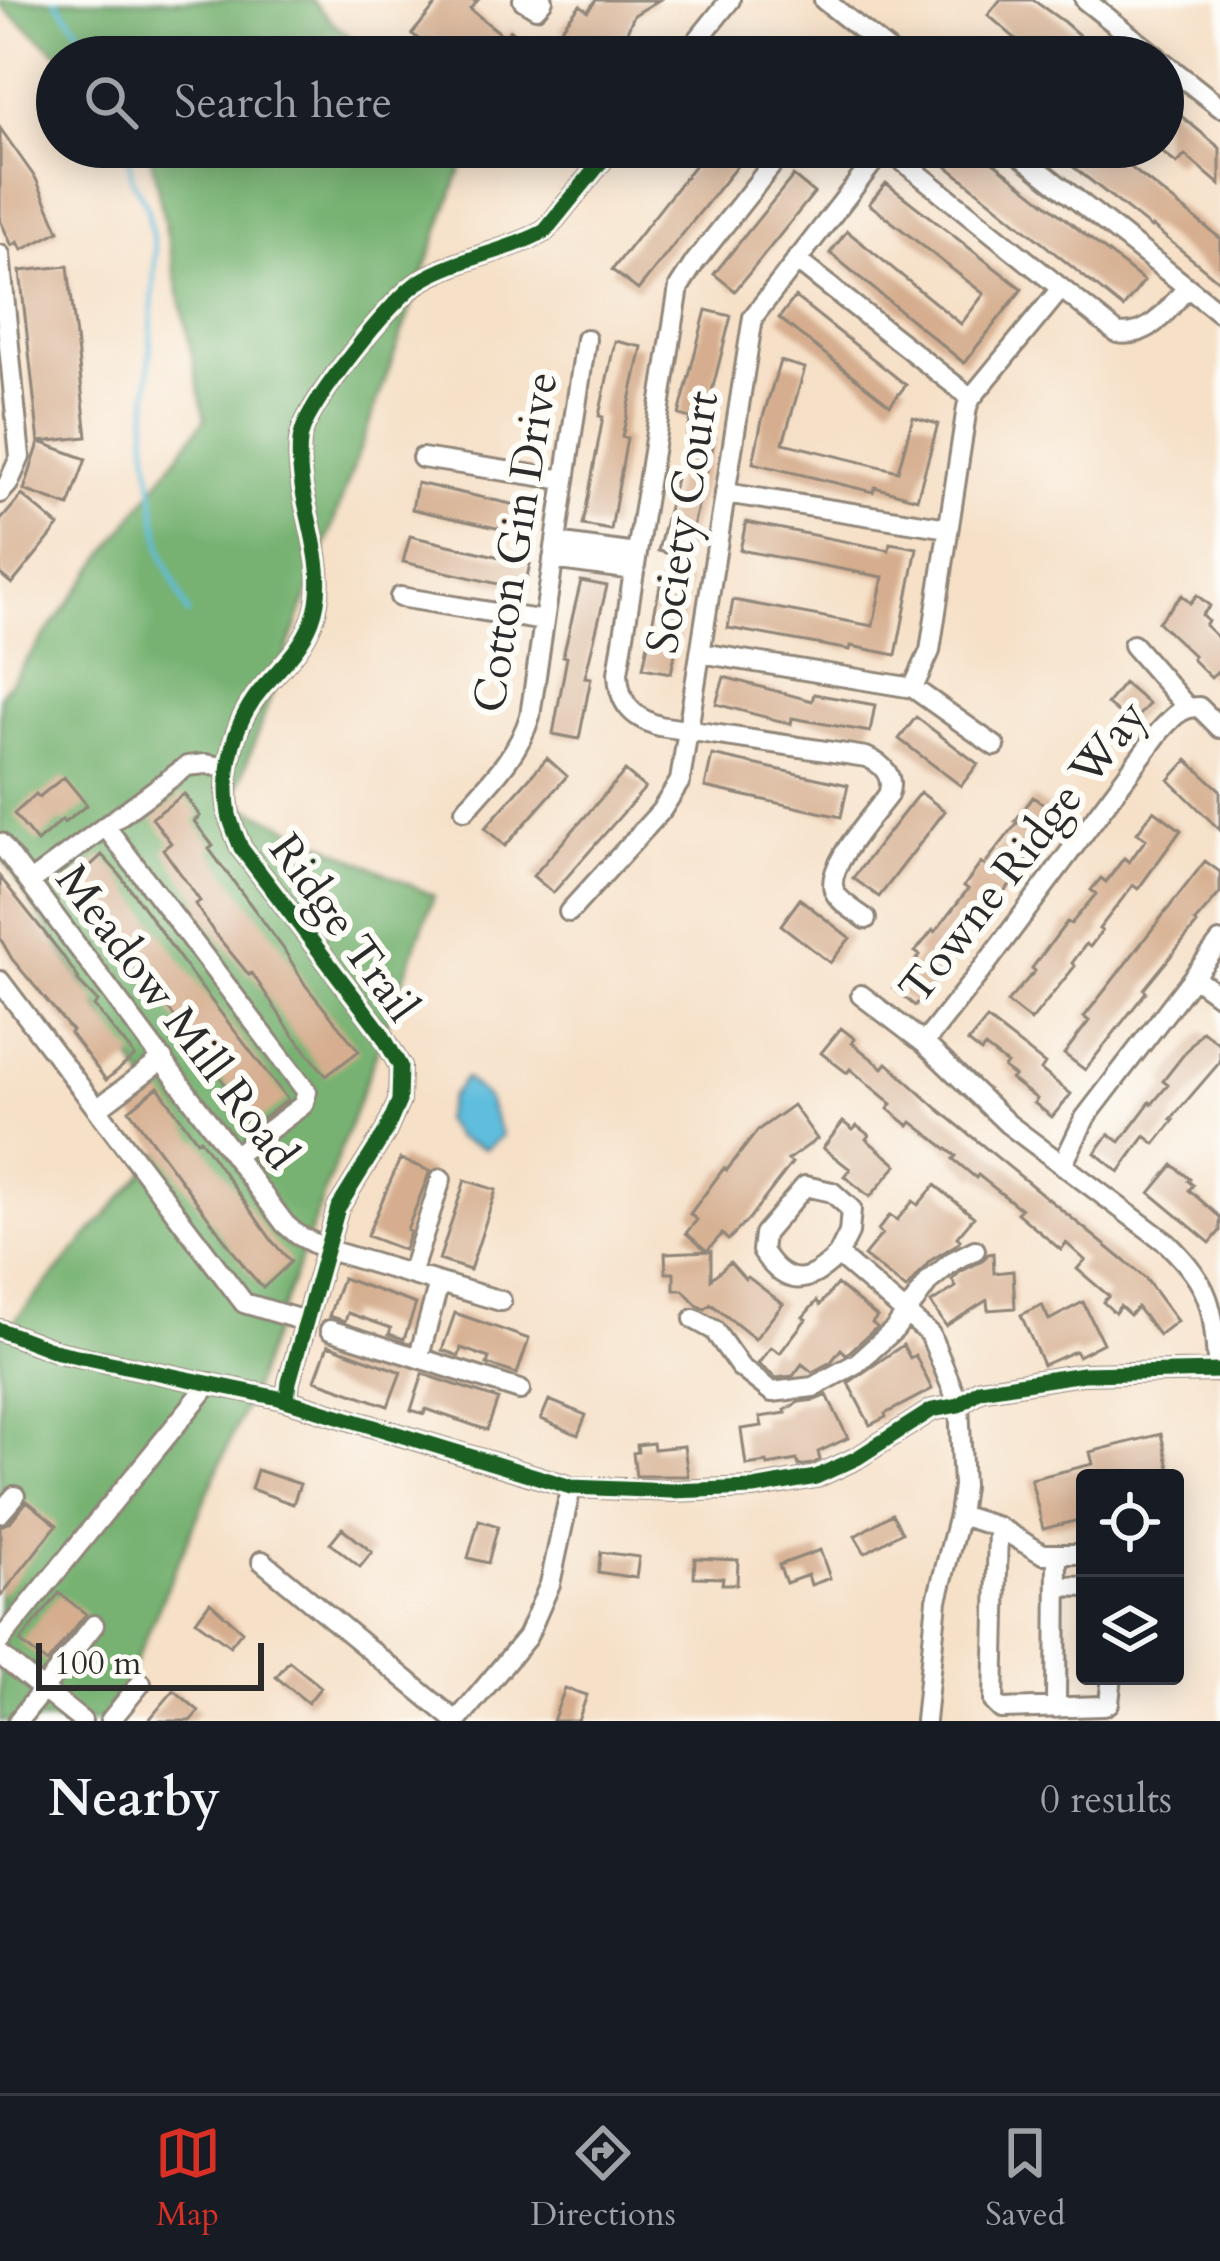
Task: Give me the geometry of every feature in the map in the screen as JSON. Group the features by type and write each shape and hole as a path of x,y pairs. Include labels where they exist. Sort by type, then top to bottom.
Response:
{"street":[{"path":"523,0 536,8 543,0"},
{"path":"701,36 730,0"},
{"path":"824,0 870,36"},
{"path":"1098,4 1133,36"},
{"path":"1184,79 1220,107"},
{"name":"Ridge Trail","path":"287,1400 338,1208 400,1101 400,1066 380,1031 241,848 230,815 228,768 234,741 253,702 301,643 315,612 320,583 302,484 301,433 351,356 403,294 434,274 545,231 596,168"},
{"path":"763,168 679,286 618,673 622,699 646,722 877,762 892,786 838,862 832,880 837,896 866,920"},
{"name":"Society Court","path":"569,912 669,802 680,782 753,317 868,168"},
{"path":"911,168 1107,327 1127,336 1161,318 1187,287"},
{"path":"1037,168 1220,313"},
{"path":"0,255 7,389 20,457 0,493"},
{"path":"796,260 971,398"},
{"path":"913,688 930,651 971,398 1060,290"},
{"name":"Cotton Gin Drive","path":"464,810 512,756 530,716 586,339"},
{"path":"422,458 565,480"},
{"path":"725,494 948,528"},
{"path":"555,551 635,562"},
{"path":"400,597 544,621"},
{"path":"1133,645 1187,707"},
{"path":"701,653 913,688 995,746"},
{"name":"Towne Ridge Way","path":"1219,1371 1214,1320 1198,1276 1167,1243 1008,1124 923,1043 1160,731 1187,707 1199,707 1220,728"},
{"path":"31,882 188,766 228,768"},
{"path":"104,826 307,1092 303,1105 234,1156"},
{"name":"Meadow Mill Road","path":"0,843 285,1224 325,1249 500,1301"},
{"path":"1063,1164 1085,1118 1220,942"},
{"path":"1194,977 1220,996"},
{"path":"0,981 244,1303 305,1321"},
{"path":"861,995 923,1043"},
{"path":"97,1109 163,1060"},
{"path":"411,1274 441,1179"},
{"path":"805,1186 832,1192 851,1209 849,1233 838,1255 820,1274 796,1279 776,1273 762,1251 764,1234 805,1186"},
{"path":"694,1319 714,1330 740,1367 772,1392 813,1387 857,1363 895,1329 929,1281 975,1250"},
{"path":"838,1255 931,1334 959,1405 964,1457 959,1515 937,1600 925,1721"},
{"path":"419,1356 439,1283"},
{"path":"331,1330 520,1390"},
{"path":"2,1334 58,1352 287,1400 571,1486 692,1490 816,1477 857,1458 932,1410 959,1405 980,1390 1083,1374 1219,1371"},
{"path":"0,1641 210,1384"},
{"path":"262,1561 457,1721 527,1637 550,1584 571,1486"},
{"path":"0,1513 14,1496"},
{"path":"959,1515 998,1527 1042,1554 1076,1554"},
{"path":"998,1527 994,1702 1001,1709 1103,1706 1109,1703 1111,1685"},
{"path":"1056,1708 1057,1554"},
{"path":"1057,1586 1076,1587"},
{"path":"18,1721 94,1625"},
{"path":"0,1655 82,1721"},
{"path":"110,1721 141,1683"}],"green space":[{"path":"0,0 312,0 348,36 37,36"},
{"path":"153,168 461,168 233,801 434,896 254,1385 110,1721 0,1721 0,1337 178,1133 0,854 0,696 205,419"}],"water":[{"path":"465,1078 487,1098 502,1136 486,1149 456,1138 443,1120 450,1098"}],"building":[{"path":"440,0 478,0 470,9 504,36 415,36"},
{"path":"596,0 659,0 634,15 625,36 565,36 561,29 580,5 588,11"},
{"path":"1000,0 1033,0 1080,36 1012,36 988,15"},
{"path":"1184,118 1220,148 1220,185 1185,155"},
{"path":"0,128 36,179 59,231 22,250 18,242 12,246 0,220"},
{"path":"692,168 735,168 638,290 612,270"},
{"path":"949,168 1001,168 1144,281 1123,308"},
{"path":"1075,168 1132,168 1220,238 1220,282"},
{"path":"793,176 814,193 735,291 714,274"},
{"path":"886,183 1022,289 964,363 830,253 847,231 961,324 984,294 869,204"},
{"path":"68,266 87,437 40,442 86,459 69,506 24,490 39,443 20,271"},
{"path":"795,297 906,385 890,405 779,318"},
{"path":"706,310 731,316 701,434 715,438 685,558 658,551 691,418 679,415"},
{"path":"615,341 642,347 622,437 627,438 611,530 583,525"},
{"path":"780,361 805,368 783,443 898,471 913,417 938,424 917,499 753,463"},
{"path":"417,483 538,510 532,536 412,509"},
{"path":"22,495 59,526 12,584 0,574 0,521"},
{"path":"746,522 889,550 890,543 917,548 896,655 728,628 733,600 873,626 883,577 740,550"},
{"path":"410,536 530,564 524,590 403,562"},
{"path":"662,576 690,582 671,673 643,668"},
{"path":"581,581 607,586 585,677 591,678 579,739 553,734 567,657 563,656"},
{"path":"1182,595 1190,603 1197,595 1210,606 1202,615 1220,640 1220,669 1211,678 1158,622"},
{"path":"724,677 812,701 814,694 875,705 870,732 792,718 791,724 716,704"},
{"path":"1124,683 1149,704 1131,724 1107,704"},
{"path":"916,717 978,764 961,786 899,739"},
{"path":"712,755 848,785 841,817 705,787"},
{"path":"547,758 567,776 505,846 485,828"},
{"path":"1187,760 1220,790 1220,830 1169,780"},
{"path":"625,771 645,788 553,893 533,876"},
{"path":"64,777 87,805 37,842 14,814"},
{"path":"920,792 945,811 879,897 853,878"},
{"path":"184,794 200,816 194,821 213,846 209,849 306,986 359,1051 326,1076 252,973 213,931 195,904 200,901 163,849 171,843 152,818"},
{"path":"1033,797 1051,810 1041,822 1051,829 915,1006 893,988"},
{"path":"1154,810 1181,830 1138,889 1133,885 1090,947 1086,944 1072,963 1075,966 1031,1021 1007,1002 1035,971 1032,968 1067,922 1071,924 1096,894 1091,890 1101,878 1106,882 1124,858 1129,862 1146,839 1137,833"},
{"path":"102,855 288,1100 255,1124 74,881"},
{"path":"1205,861 1220,872 1220,893 1085,1070 1064,1054 1089,1021 1084,1017"},
{"path":"0,877 135,1056 106,1080 0,938"},
{"path":"800,899 850,938 830,963 781,925"},
{"path":"987,1019 1045,1064 1041,1070 1071,1094 1052,1117 1011,1079 1014,1076 1004,1068 1007,1064 985,1047 981,1052 968,1042"},
{"path":"841,1028 855,1039 852,1043 883,1068 887,1063 1146,1279 1177,1321 1159,1335 1137,1307 1130,1315 1120,1306 1115,1313 1103,1302 1109,1296 1077,1269 1085,1260 1066,1243 1061,1250 1017,1213 1021,1209 978,1175 976,1178 912,1122 909,1126 888,1109 892,1104 850,1069 847,1073 821,1053"},
{"path":"1202,1031 1220,1044 1220,1062 1155,1144 1145,1136 1119,1172 1095,1153 1109,1134 1120,1142 1168,1085 1163,1081"},
{"path":"158,1087 291,1262 263,1288 129,1110"},
{"path":"793,1105 817,1139 788,1160 792,1163 748,1220 728,1240 722,1234 707,1251 686,1233 697,1220 690,1214 758,1130"},
{"path":"843,1122 869,1135 866,1139 897,1165 870,1197 844,1176 850,1169 823,1148"},
{"path":"400,1159 430,1171 404,1250 367,1236"},
{"path":"1173,1165 1190,1179 1189,1190 1220,1217 1220,1231 1210,1243 1150,1193"},
{"path":"465,1180 496,1190 470,1270 439,1260"},
{"path":"935,1185 974,1217 957,1237 957,1244 930,1261 906,1289 864,1256 890,1215 897,1220"},
{"path":"711,1251 711,1279 730,1262 745,1279 783,1304 755,1339 711,1304 705,1309 683,1290 674,1290 674,1273 666,1273 665,1253"},
{"path":"993,1253 994,1273 1013,1271 1015,1308 988,1310 987,1300 946,1326 931,1303 956,1287 952,1280 960,1272"},
{"path":"342,1278 416,1304 404,1339 389,1334 391,1328 348,1313 345,1321 329,1316"},
{"path":"837,1284 877,1317 872,1323 877,1327 849,1352 841,1349 831,1362 812,1372 802,1364 793,1376 776,1378 758,1364 771,1347 780,1353 806,1319 803,1317"},
{"path":"1083,1302 1103,1343 1043,1365 1021,1315 1042,1305 1049,1320"},
{"path":"455,1313 529,1339 517,1374 461,1348 459,1356 442,1350"},
{"path":"328,1345 401,1372 388,1406 315,1380"},
{"path":"903,1345 910,1358 915,1355 932,1389 870,1425 848,1383"},
{"path":"423,1374 498,1399 487,1430 426,1409 424,1414 411,1410"},
{"path":"827,1395 848,1438 818,1452 820,1460 812,1464 799,1466 797,1460 746,1465 741,1429 762,1426 760,1417 786,1413 799,1402"},
{"path":"549,1400 586,1415 578,1435 541,1419"},
{"path":"1161,1434 1169,1469 1076,1469 1076,1521 1043,1529 1031,1479 1093,1464 1090,1452"},
{"path":"653,1443 654,1449 684,1446 688,1476 636,1476 633,1453 638,1452 637,1445"},
{"path":"257,1470 300,1484 293,1504 251,1489"},
{"path":"27,1501 57,1525 0,1597 0,1526 10,1522"},
{"path":"892,1514 902,1532 865,1553 855,1536"},
{"path":"479,1520 498,1526 488,1563 468,1558"},
{"path":"342,1528 372,1552 360,1567 330,1543"},
{"path":"820,1550 830,1578 811,1585 808,1575 786,1583 779,1565"},
{"path":"601,1552 639,1557 636,1578 598,1572"},
{"path":"695,1558 738,1560 737,1584 722,1584 723,1578 694,1577"},
{"path":"59,1593 86,1614 47,1663 20,1642"},
{"path":"210,1602 242,1631 230,1646 196,1621"},
{"path":"289,1661 321,1687 308,1703 276,1677"},
{"path":"565,1688 587,1695 578,1721 553,1721"},
{"path":"174,1690 199,1711 190,1721 148,1721"}],"waterway":[{"path":"56,0 83,36"},
{"path":"131,168 147,207 155,252 146,437 156,518 164,558 188,614"}],"cycle path":[{"path":"287,1400 338,1208 386,1131 399,1101 400,1066 380,1031 241,848 229,814 229,763 238,730 254,699 303,639 317,605 318,571 300,466 302,432 336,376 407,292 449,267 545,231 596,168"},
{"path":"0,1330 58,1352 279,1398 571,1487 672,1491 754,1488 816,1477 857,1458 932,1410 959,1405 980,1390 1083,1374 1220,1371"}]}
